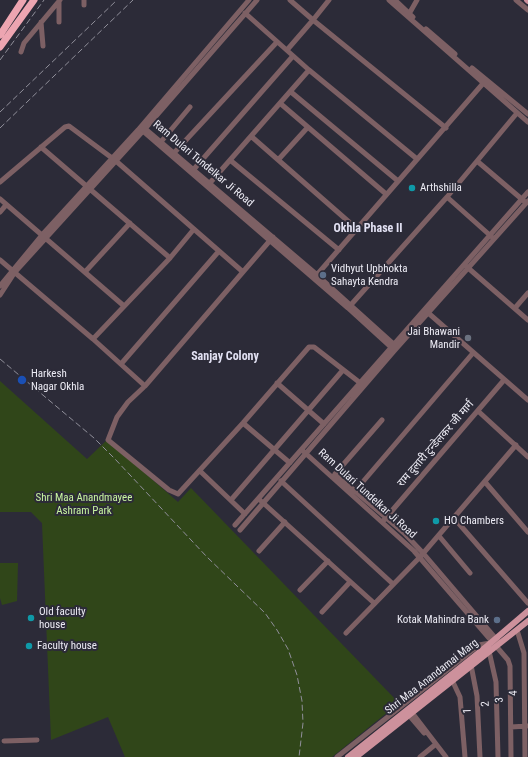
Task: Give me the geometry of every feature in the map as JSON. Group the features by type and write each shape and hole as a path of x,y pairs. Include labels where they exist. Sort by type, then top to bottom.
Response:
{"highway":[{"path":"0,35 24,0"},
{"path":"0,47 34,0"}],"main road":[{"name":"Shri Maa Anandamai Marg","path":"348,757 370,735 407,709 447,677 495,642 528,611"},
{"name":"Shri Maa Anandamai Marg","path":"447,677 470,666 489,651 495,642 517,630 528,621"},
{"name":"Shri Maa Anandamai Marg","path":"356,757 407,709"}],"street":[{"path":"59,0 59,22"},
{"path":"21,52 24,43 59,0"},
{"path":"144,128 249,0"},
{"path":"0,286 144,128 257,0"},
{"path":"290,0 446,128"},
{"path":"287,50 329,0"},
{"path":"389,0 485,82 528,114"},
{"path":"395,0 528,122"},
{"path":"409,14 417,0"},
{"path":"516,0 528,10"},
{"path":"245,13 309,70 417,159"},
{"path":"41,22 43,46"},
{"path":"173,154 277,42"},
{"path":"194,169 294,56"},
{"path":"209,185 309,70"},
{"path":"315,276 485,82"},
{"path":"291,92 398,181"},
{"path":"280,104 386,194"},
{"path":"160,143 190,107"},
{"path":"349,306 447,197 517,113"},
{"path":"0,182 65,127 69,126 114,160 243,272"},
{"path":"278,160 308,127"},
{"name":"Ram Dulari Tundelkar Ji Road","path":"144,128 315,276 395,348"},
{"path":"252,137 356,229"},
{"path":"41,147 170,258"},
{"name":"Ram Dulari Tundelkar Ji Road","path":"173,154 194,169 209,185"},
{"path":"230,160 339,250"},
{"path":"477,161 527,202"},
{"name":"Ram Dulari Tundelkar Ji Road","path":"305,450 467,267 528,192"},
{"path":"447,197 492,237"},
{"path":"0,199 124,306"},
{"name":"Ram Dulari Tundelkar Ji Road","path":"492,237 527,202"},
{"path":"0,212 6,205"},
{"path":"85,272 130,223"},
{"path":"93,339 170,258 194,229"},
{"path":"272,239 145,386 122,409 117,417 108,440 169,490 176,494 180,493 311,346 359,382"},
{"path":"121,364 219,251"},
{"path":"0,260 93,339 145,386"},
{"path":"467,267 528,320"},
{"path":"0,295 13,271"},
{"path":"515,308 528,293"},
{"path":"427,312 472,353 528,400"},
{"name":"Ram Dulari Tundelkar Ji Road","path":"305,450 324,424 359,382 395,348"},
{"path":"355,491 472,353"},
{"path":"231,500 343,370"},
{"name":"राम दुलारी टुन्डेलकर जी मार्ग","path":"384,520 504,380"},
{"path":"278,383 324,424"},
{"path":"478,411 528,457"},
{"path":"335,474 382,420"},
{"path":"243,423 290,463"},
{"path":"346,632 422,555 486,482 516,445"},
{"path":"235,525 290,463 305,450"},
{"path":"240,530 282,481 305,450"},
{"name":"Ram Dulari Tundelkar Ji Road","path":"305,450 355,491 384,520"},
{"name":"Ram Dulari Tundelkar Ji Road","path":"305,450 422,555 495,642"},
{"path":"200,471 245,514"},
{"path":"282,481 393,584"},
{"path":"486,482 528,532"},
{"path":"258,499 374,603"},
{"path":"454,518 528,603"},
{"path":"259,551 284,522"},
{"path":"439,536 470,573"},
{"path":"300,590 328,561"},
{"path":"322,612 350,582"},
{"name":"4","path":"517,630 524,653 527,726 525,757"},
{"name":"3","path":"495,642 509,663 511,757"},
{"name":"2","path":"489,651 496,682 498,757"},
{"name":"1","path":"470,666 477,696 480,757"},
{"path":"447,677 460,697 464,757"},
{"path":"407,709 443,757"},
{"path":"511,727 527,726"},
{"path":"337,757 370,735"},
{"path":"4,741 37,740"},
{"path":"420,757 435,745"},
{"path":"435,745 446,757"}],"green space":[{"name":"Shri Maa Anandmayee Ashram Park","path":"0,381 87,459 107,440 178,502 191,488 399,703 332,757 125,757 108,717 51,740 42,523 31,512 0,512"},
{"path":"0,563 18,563 17,601 2,605 0,598"}],"railway":[{"path":"0,60 44,0"},
{"path":"0,112 117,0"},
{"path":"0,128 133,0"},
{"path":"0,359 94,438 207,557 265,613 288,649 297,675 302,701 303,723 299,757"}],"place":[{"name":"Arthshilla","path":"412,188"},
{"name":"Vidhyut Upbhokta Sahayta Kendra","path":"323,275"},
{"name":"Jai Bhawani Mandir","path":"468,338"},
{"name":"Harkesh Nagar Okhla","path":"22,380"},
{"name":"HO Chambers","path":"436,521"},
{"name":"Old faculty house","path":"31,618"},
{"name":"Kotak Mahindra Bank","path":"497,620"},
{"name":"Faculty house","path":"29,646"}],"district":[{"name":"Okhla Phase II","path":"368,229"},
{"name":"Sanjay Colony","path":"225,357"}]}
